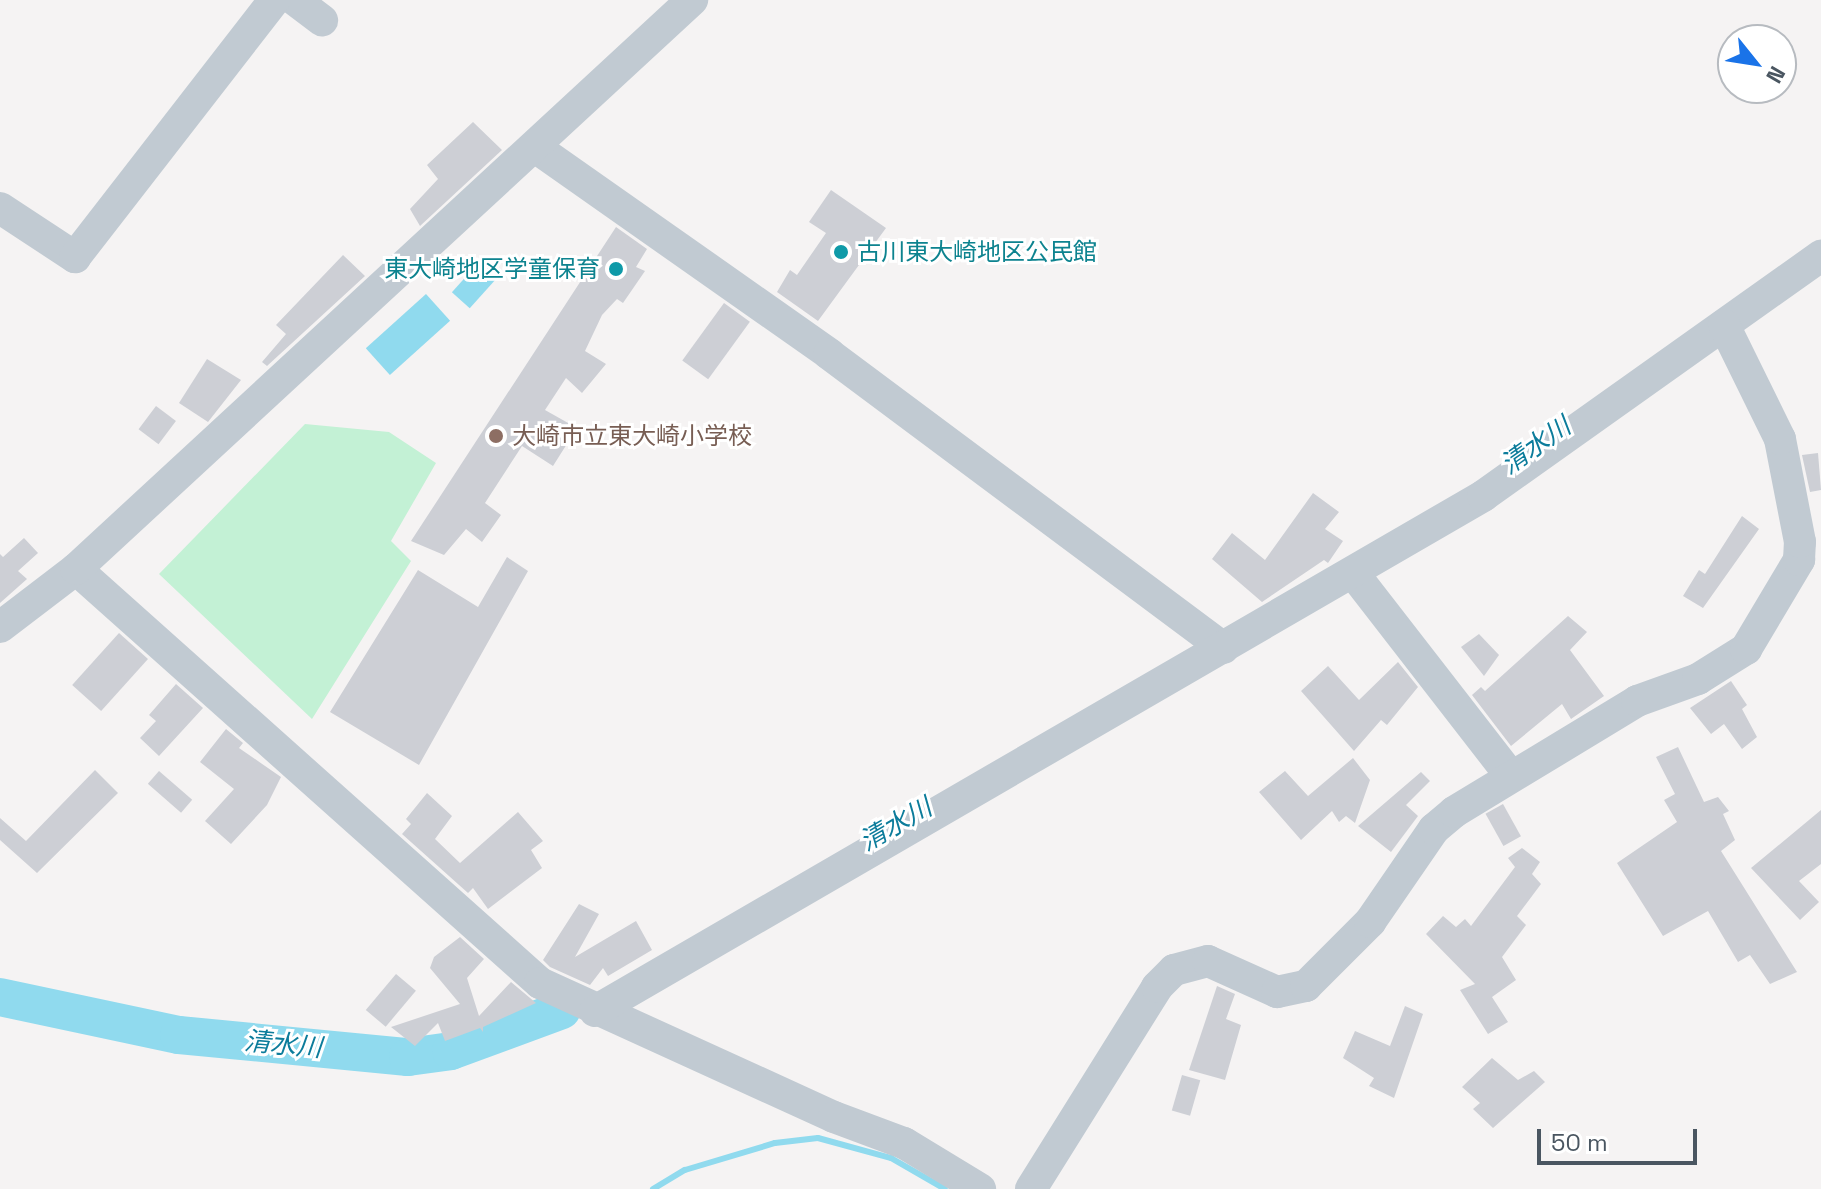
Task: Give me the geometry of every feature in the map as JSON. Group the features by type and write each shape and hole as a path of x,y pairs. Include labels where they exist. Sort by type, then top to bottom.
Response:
{"street":[{"path":"0,208 75,257 274,0"},
{"path":"295,0 322,20"},
{"path":"0,627 76,569 692,0"},
{"path":"535,147 829,354 1224,648"},
{"path":"595,1011 1354,574 1483,496 1821,256"},
{"path":"1031,1189 1157,987 1174,970 1208,961 1277,992 1306,986 1370,922 1434,829 1510,775 1637,701 1735,660 1799,560 1780,439 1724,325"},
{"path":"76,569 540,983 595,1011 904,1143 980,1189"},
{"path":"1354,574 1510,775"}],"green space":[{"path":"305,424 389,432 436,463 391,541 411,561 312,719 159,574"}],"water":[{"path":"480,261 498,277 470,308 452,292"},
{"path":"426,294 450,321 390,375 366,348"}],"building":[{"path":"473,122 502,150 420,226 410,209 438,179 427,165"},
{"name":"古川東大崎地区公民館","path":"831,190 886,228 818,321 777,292 790,270 797,275 826,233 809,222"},
{"path":"616,227 647,249 636,267 645,271 623,303 617,299 602,315 585,351 606,364 582,393 566,378 545,410 577,428 553,466 522,446 485,503 501,515 482,542 466,529 444,555 411,541"},
{"path":"343,255 365,276 267,366 262,362 286,334 276,325"},
{"path":"724,303 750,322 708,379 682,360"},
{"path":"207,359 241,380 208,422 179,403"},
{"path":"156,406 176,421 159,444 139,429"},
{"path":"1818,453 1821,490 1810,492 1802,455"},
{"path":"1313,493 1339,512 1325,529 1343,541 1328,563 1324,560 1262,602 1212,559 1232,533 1265,560"},
{"path":"1742,516 1759,529 1703,608 1683,596 1699,570 1705,574"},
{"path":"24,538 38,553 18,571 27,579 0,603 0,554 3,557"},
{"path":"507,557 528,571 419,765 330,712 418,570 478,607"},
{"path":"1568,616 1587,632 1570,650 1604,696 1571,719 1562,704 1511,746 1472,695 1481,687 1485,691"},
{"path":"119,633 148,659 101,711 72,685"},
{"path":"1479,634 1499,655 1484,676 1461,647"},
{"path":"1398,662 1418,687 1387,725 1381,720 1354,751 1301,691 1328,666 1359,700"},
{"path":"1731,681 1747,705 1742,709 1757,737 1742,749 1724,724 1711,734 1690,708"},
{"path":"176,684 203,708 159,756 140,738 156,721 149,715"},
{"path":"226,729 243,743 239,748 281,777 267,805 231,844 205,821 234,789 200,762"},
{"path":"1678,747 1704,802 1718,797 1729,811 1723,814 1735,840 1721,851 1797,972 1770,984 1750,955 1738,962 1708,911 1663,936 1617,863 1677,822 1664,800 1675,794 1656,757"},
{"path":"1353,758 1370,780 1355,823 1346,816 1339,822 1332,811 1301,840 1259,792 1285,771 1308,796"},
{"path":"95,770 118,793 37,873 0,840 0,818 26,841"},
{"path":"159,771 192,800 181,813 148,784"},
{"path":"1421,772 1430,781 1406,805 1418,816 1391,852 1358,826"},
{"path":"427,793 452,816 435,839 460,863 518,812 543,841 531,850 542,868 488,909 473,888 468,893 402,834 411,824 406,819"},
{"path":"1503,804 1521,836 1503,846 1486,814"},
{"path":"1821,810 1821,864 1799,881 1819,902 1800,920 1751,868"},
{"path":"1522,848 1540,862 1532,874 1541,884 1517,916 1526,925 1502,957 1516,980 1492,997 1508,1022 1488,1034 1460,990 1475,984 1426,934 1443,916 1456,927 1465,919 1471,926 1515,867 1508,858"},
{"path":"579,904 599,914 575,957 636,921 652,950 608,976 603,968 590,985 550,967 543,960"},
{"path":"460,937 484,959 467,978 479,1016 511,982 536,1003 483,1027 483,1032 480,1028 445,1041 438,1023 415,1046 391,1027 460,1004 430,968 434,957"},
{"path":"396,974 416,991 386,1027 366,1010"},
{"path":"1217,986 1235,994 1226,1019 1241,1025 1225,1080 1189,1070"},
{"path":"1405,1006 1423,1014 1394,1098 1369,1086 1374,1078 1343,1058 1355,1031 1390,1046"},
{"path":"1492,1058 1518,1080 1534,1071 1545,1082 1493,1128 1473,1109 1480,1103 1462,1087"},
{"path":"1182,1075 1200,1080 1190,1116 1172,1111"}],"waterway":[{"name":"清水川","path":"0,997 179,1035 408,1057 451,1051 562,1010"},
{"path":"653,1189 685,1170 775,1143 818,1138 891,1158 945,1189"}],"place":[{"name":"古川東大崎地区公民館","path":"841,252"},
{"name":"東大崎地区学童保育","path":"616,269"},
{"name":"大崎市立東大崎小学校","path":"496,436"}]}
